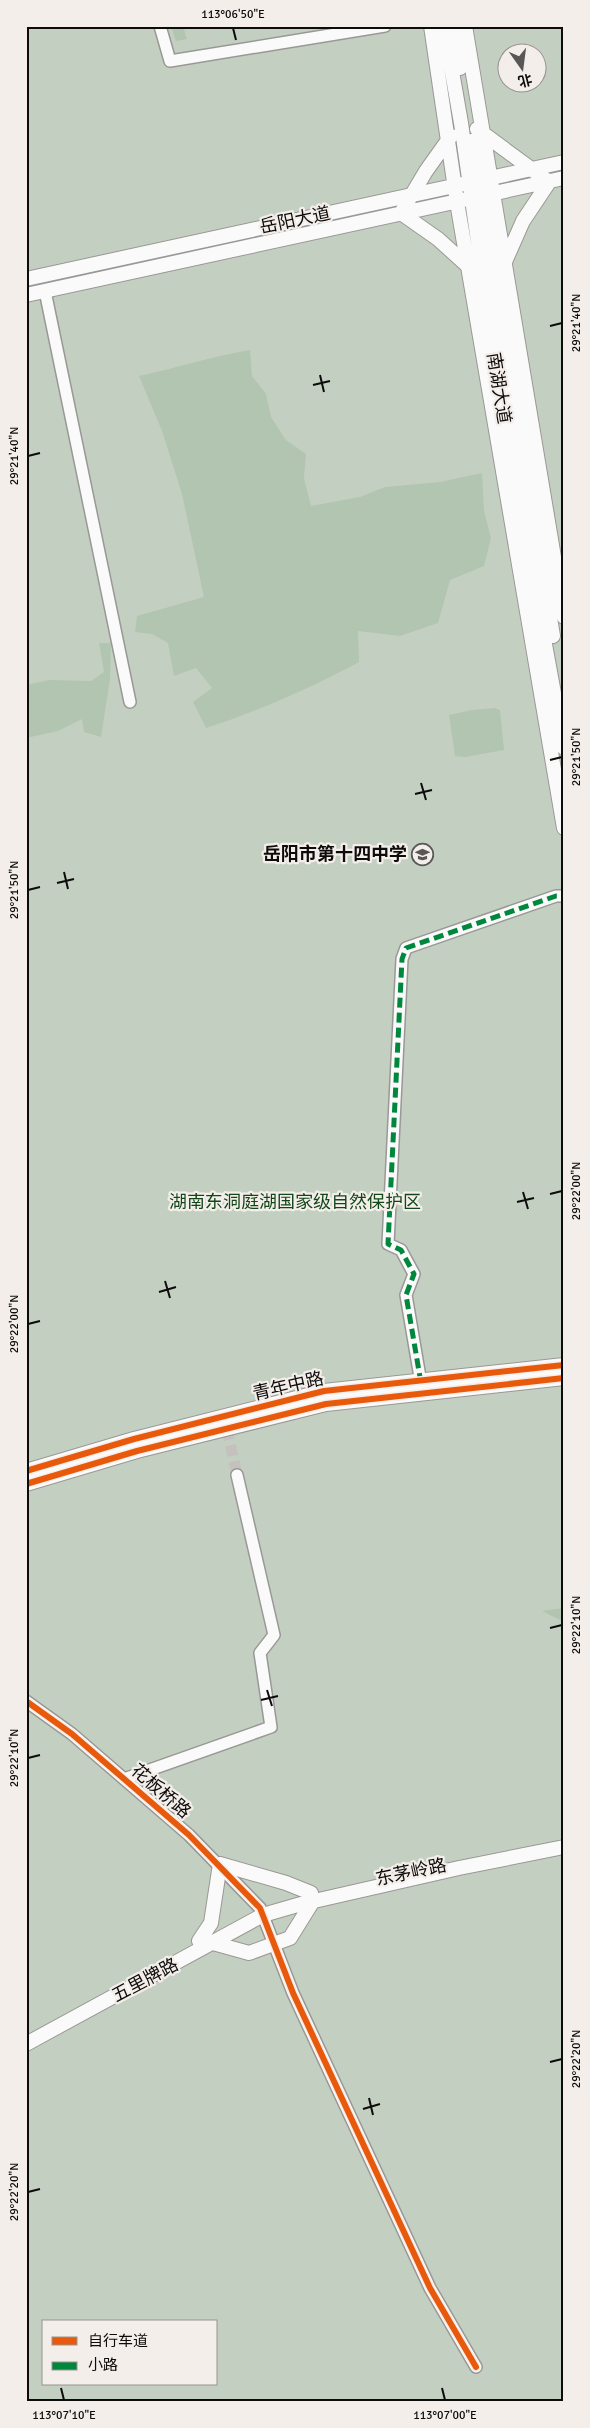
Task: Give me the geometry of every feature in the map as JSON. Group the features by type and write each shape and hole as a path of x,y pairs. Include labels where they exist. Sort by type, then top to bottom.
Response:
{"main road":[{"path":"431,26 449,139 454,186 564,828"},
{"name":"南湖大道","path":"444,26 482,197 503,416 564,748"},
{"name":"南湖大道","path":"454,26 464,122"},
{"path":"465,26 481,132 479,181"},
{"path":"464,122 481,132 549,182 523,221 504,265 490,283 438,239 401,213 449,139 464,122"},
{"name":"岳阳大道","path":"26,279 564,162"},
{"name":"岳阳大道","path":"26,295 564,178"},
{"path":"482,197 504,265 562,596 564,618"},
{"name":"南湖大道","path":"490,283 564,700"},
{"name":"青年中路","path":"26,1484 137,1451 326,1404 564,1365"},
{"name":"青年中路","path":"26,1471 134,1439 324,1391 564,1378"},
{"name":"东茅岭路","path":"262,1912 312,1897 564,1841"},
{"name":"东茅岭路","path":"312,1897 564,1847"},
{"path":"220,1864 286,1883 312,1897 290,1938 249,1953 206,1942 211,1923 220,1864"},
{"name":"五里牌路","path":"26,2035 262,1912"},
{"name":"五里牌路","path":"26,2044 206,1942"}],"street":[{"path":"160,26 170,61 386,26"},
{"path":"45,291 130,702"},
{"path":"422,1387 406,1295 414,1274 401,1250 388,1244 402,959 406,948 556,896 564,896"},
{"path":"124,1779 271,1728 260,1653 274,1635 237,1475"},
{"name":"花板桥路","path":"26,1701 72,1734 220,1864 262,1912"},
{"path":"262,1912 293,1992 430,2288 476,2367"}],"green space":[{"name":"湖南东洞庭湖国家级自然保护区","path":"26,26 564,26 564,2402 26,2402"},
{"path":"171,26 183,26 187,39 176,41"},
{"path":"250,350 252,376 266,394 271,417 286,440 306,454 304,478 311,506 360,497 385,487 440,482 482,473 484,511 491,538 484,566 450,580 438,623 400,636 358,631 359,662 284,698 206,728 193,702 212,688 196,668 174,676 168,643 152,634 135,632 137,616 204,597 182,494 162,431 139,376 222,355"},
{"path":"99,643 111,643 110,679 101,737 84,732 82,719 58,731 26,738 26,685 49,680 91,681 104,672"},
{"path":"495,708 500,710 504,750 465,757 455,756 449,715"},
{"path":"564,1608 564,1622 542,1611"}],"tunnel":[{"path":"227,1429 237,1475"}],"marked path":[{"path":"421,1383 406,1295 414,1274 401,1250 388,1244 402,959 406,948 556,896 564,896"}],"cycle path":[{"path":"26,1471 134,1439 324,1391 564,1365"},
{"path":"26,1484 137,1451 326,1404 564,1378"},
{"path":"26,1701 72,1734 189,1835 260,1908 293,1993 430,2288 476,2367"}],"place":[{"name":"岳阳市第十四中学","path":"423,854"}]}
